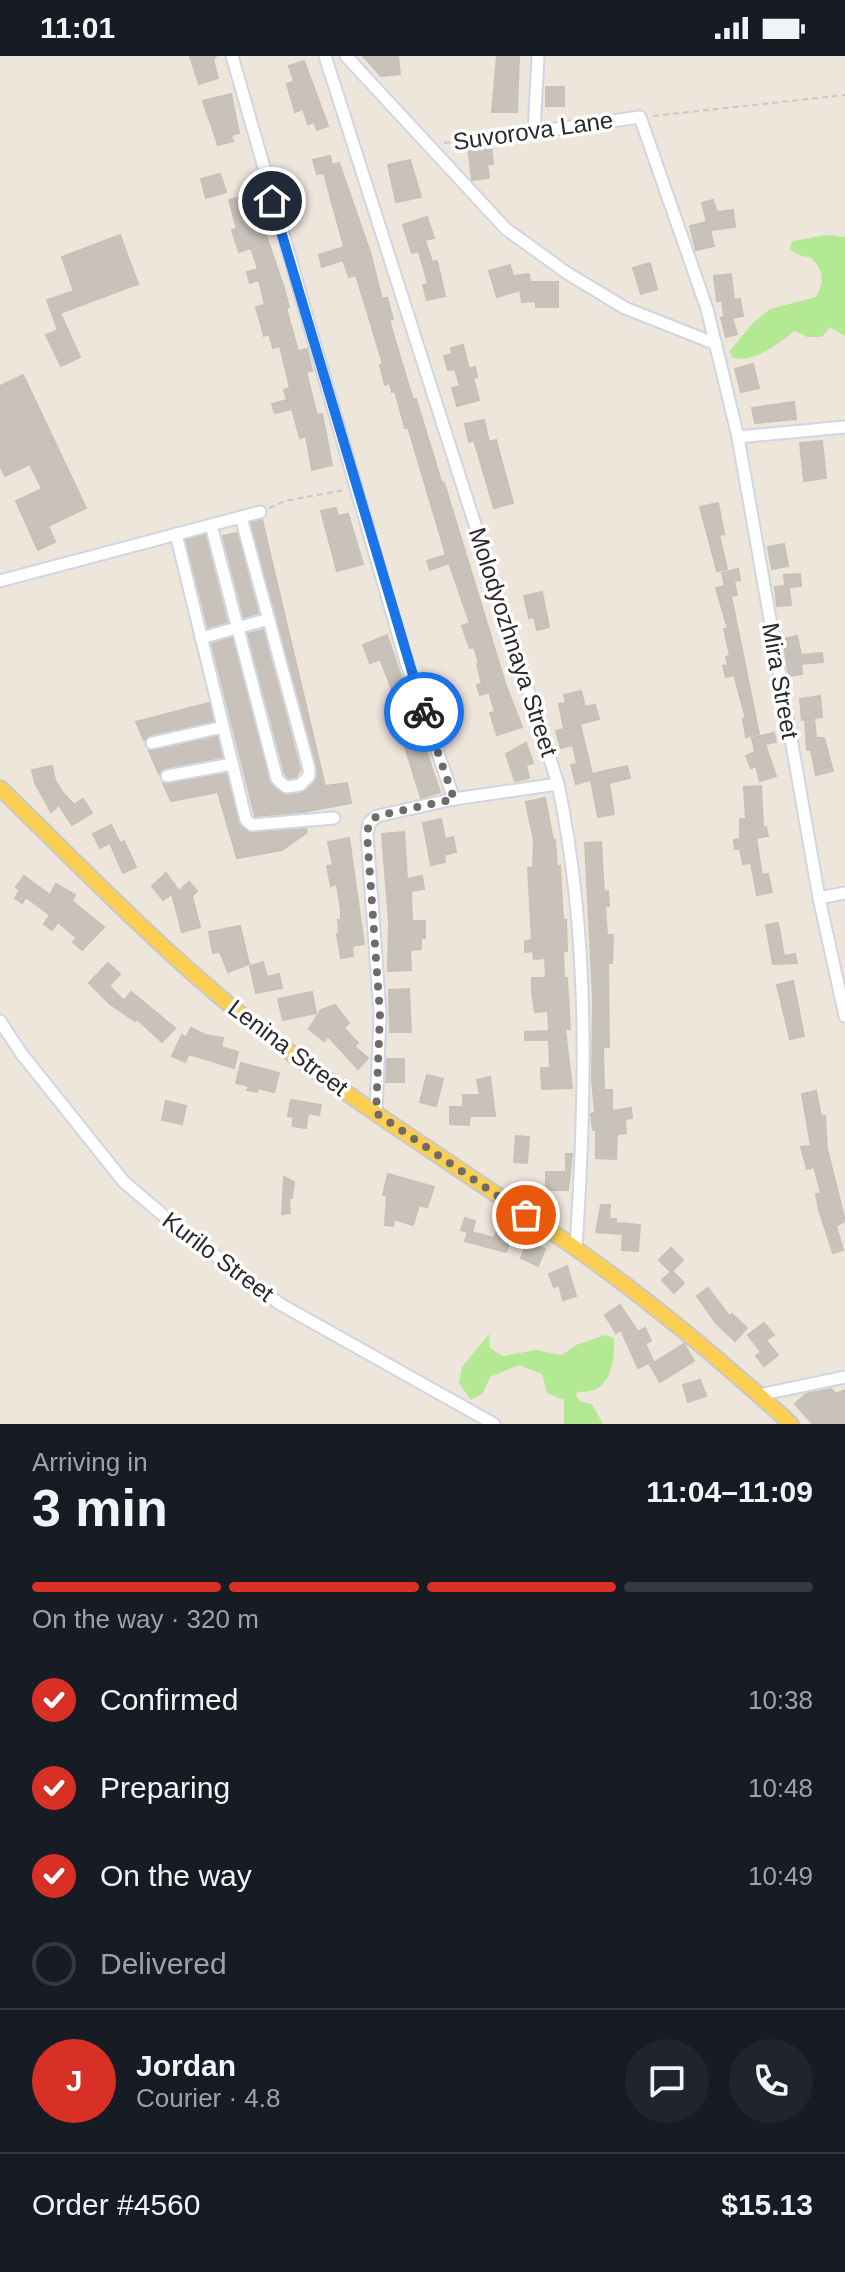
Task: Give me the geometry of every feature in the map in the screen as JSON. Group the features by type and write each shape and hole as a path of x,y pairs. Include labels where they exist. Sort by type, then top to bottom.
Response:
{"main road":[{"name":"Lenina Street","path":"0,788 124,909 243,1015 376,1113 576,1248 674,1320 791,1424"}],"street":[{"path":"232,56 407,665 454,799"},
{"name":"Molodyozhnaya Street","path":"325,56 558,784 570,840 583,1025 583,1135 576,1248"},
{"name":"Suvorova Lane","path":"346,56 506,229 567,273 625,308 716,344"},
{"path":"534,132 538,56"},
{"name":"Suvorova Lane","path":"534,132 640,117"},
{"name":"Mira Street","path":"640,117 707,309 738,437 819,898 845,1016"},
{"path":"738,437 845,427"},
{"path":"0,581 260,512"},
{"path":"211,525 277,779 286,787 300,785 309,776 309,768 241,517"},
{"path":"176,534 246,820 252,825 334,818"},
{"path":"201,638 269,619"},
{"path":"152,743 223,727"},
{"path":"167,776 232,764"},
{"path":"376,1113 380,1014 367,834 369,823 377,816 454,799 558,784"},
{"path":"819,898 845,893"},
{"name":"Kurilo Street","path":"0,1021 21,1053 124,1182 177,1227 280,1304 494,1424"},
{"path":"759,1395 845,1377"}],"path":[{"path":"640,117 845,95"},
{"name":"Suvorova Lane","path":"426,145 522,136 534,132"},
{"path":"260,512 285,501 355,488"}],"green space":[{"path":"827,235 845,237 845,336 830,327 822,337 807,337 795,331 758,355 733,358 729,352 753,323 770,309 816,297 822,281 818,266 810,257 790,250 792,241"},
{"path":"489,1334 490,1348 503,1356 536,1350 562,1355 576,1345 605,1335 614,1338 613,1359 606,1380 594,1390 576,1393 579,1401 592,1404 603,1424 564,1424 564,1400 547,1393 542,1374 519,1365 490,1377 483,1393 471,1400 459,1383 462,1367"}],"building":[{"path":"190,56 216,56 213,60 218,78 199,84"},
{"path":"363,56 398,56 400,74 381,76"},
{"path":"497,56 519,56 517,112 492,112"},
{"path":"304,61 328,126 317,130 314,122 308,124 303,109 295,112 287,84 294,81 289,66"},
{"path":"546,87 564,87 564,106 546,106"},
{"path":"231,94 239,133 231,135 233,141 218,145 203,101"},
{"path":"491,143 493,164 487,164 489,178 472,180 468,146"},
{"path":"330,156 332,165 339,163 370,252 382,299 387,298 393,319 389,320 413,400 416,399 444,483 506,686 522,727 497,735 490,713 495,712 489,692 480,695 477,685 482,684 479,663 462,626 470,623 449,563 430,570 427,561 446,555 408,427 405,428 395,391 392,392 390,383 385,385 380,365 383,364 356,275 349,277 343,260 322,267 319,255 344,247 324,173 317,174 313,160"},
{"path":"410,160 421,197 396,202 388,165"},
{"path":"220,174 226,192 206,198 201,179"},
{"path":"249,195 259,231 264,229 284,288 298,351 307,349 312,371 306,372 317,415 322,414 332,465 312,470 306,436 300,438 292,409 275,413 272,404 287,400 284,390 290,388 280,346 273,348 269,334 264,336 256,307 265,305 259,280 250,283 247,272 258,269 251,248 239,252 232,230 237,229 229,200"},
{"path":"713,200 717,212 733,210 735,227 710,230 714,246 696,250 690,226 707,222 702,203"},
{"path":"427,217 434,238 425,240 432,262 437,261 445,296 427,300 423,285 428,284 419,251 412,253 403,225"},
{"path":"120,235 138,284 60,313 80,357 61,366 46,335 58,330 47,300 74,291 62,257"},
{"path":"650,263 657,289 641,294 633,268"},
{"path":"510,265 513,276 529,274 530,282 558,282 558,307 536,307 536,301 522,302 520,290 497,297 489,271"},
{"path":"731,274 734,300 740,299 743,316 732,318 737,334 726,337 721,318 724,317 722,300 717,301 714,276"},
{"path":"463,345 469,369 475,367 477,377 473,378 479,400 457,406 452,388 460,386 455,369 448,370 444,356 452,354 451,348"},
{"path":"753,364 759,388 741,392 735,369"},
{"path":"23,375 86,508 48,526 55,542 38,550 16,501 42,489 30,464 5,476 0,465 0,386"},
{"path":"794,402 796,419 755,423 752,408"},
{"path":"484,420 489,442 496,440 513,503 494,508 474,440 469,442 465,424"},
{"path":"822,441 826,478 804,481 800,443"},
{"path":"718,503 724,534 719,535 727,569 717,571 700,507"},
{"path":"336,508 338,516 348,514 363,564 337,571 321,511"},
{"path":"262,520 325,786 347,783 351,803 303,812 255,816 212,644 232,638 271,785 284,795 301,793 318,776 251,523"},
{"path":"237,533 258,613 244,617 223,536"},
{"path":"205,535 227,622 208,627 186,540"},
{"path":"784,544 788,566 772,569 768,547"},
{"path":"738,569 740,580 734,581 737,595 731,596 759,734 746,737 743,719 746,719 734,675 726,677 723,666 728,665 726,657 730,656 724,629 728,629 716,588 725,586 722,573"},
{"path":"800,574 801,586 789,587 791,605 777,606 775,587 785,586 784,575"},
{"path":"542,592 549,627 537,630 534,617 529,618 524,596"},
{"path":"263,630 300,769 296,777 289,778 285,774 248,634"},
{"path":"387,635 440,792 421,798 390,699 395,697 380,659 370,663 363,645"},
{"path":"797,636 801,655 822,653 823,662 801,664 802,674 789,676 783,639"},
{"path":"581,691 585,707 595,705 599,719 580,724 592,774 627,766 630,778 609,783 614,814 598,817 591,780 576,784 571,765 577,764 573,745 561,748 556,731 564,729 559,704 566,703 564,695"},
{"path":"820,696 822,717 814,718 816,738 824,738 833,771 816,775 811,750 807,750 800,699"},
{"path":"209,703 213,721 150,735 144,740 136,722"},
{"path":"774,733 776,742 765,744 776,776 760,781 756,766 751,768 746,756 755,752 752,738"},
{"path":"217,737 222,757 165,768 159,774 149,751"},
{"path":"526,743 533,763 526,765 529,778 515,781 506,754"},
{"path":"52,766 55,780 63,793 74,805 83,799 92,813 72,825 59,805 51,812 35,783 32,770"},
{"path":"226,774 238,822 247,832 306,829 307,832 282,850 237,858 218,792 171,801 163,783"},
{"path":"761,786 763,827 766,827 768,836 756,838 762,875 768,874 772,892 757,895 751,863 743,864 740,849 735,849 734,840 740,839 740,819 746,819 744,787"},
{"path":"545,798 555,840 557,867 560,866 563,920 566,920 567,951 563,952 570,1029 565,1029 572,1088 542,1089 541,1068 550,1068 549,1040 525,1040 525,1032 549,1031 548,1011 535,1012 532,992 532,978 546,978 545,958 534,959 533,951 525,952 525,941 532,940 528,868 533,867 534,841 526,802"},
{"path":"441,819 445,839 453,837 456,852 444,855 445,862 431,865 423,823"},
{"path":"111,825 120,843 124,841 136,867 123,873 110,843 100,848 93,834"},
{"path":"404,832 407,879 422,876 424,889 411,891 412,921 425,921 425,938 421,938 421,949 410,950 411,970 388,971 389,922 382,834"},
{"path":"349,838 364,944 352,946 353,956 341,958 337,934 341,911 337,884 331,886 327,866 333,865 328,842"},
{"path":"601,842 604,892 608,891 609,906 605,906 607,935 613,935 612,963 608,963 609,1047 603,1047 604,1090 612,1090 612,1111 631,1108 632,1118 625,1119 626,1133 617,1134 616,1159 596,1158 596,1130 593,1130 591,1114 595,1113 592,1079 593,997 585,843"},
{"path":"166,873 179,891 189,882 197,891 192,896 200,927 182,932 172,894 163,900 152,886"},
{"path":"24,876 50,895 56,884 75,895 72,901 104,927 82,950 73,942 77,938 58,922 52,930 44,924 50,915 26,897 22,903 15,898 20,890 16,887"},
{"path":"778,923 784,956 795,954 797,963 773,964 766,925"},
{"path":"240,926 249,964 228,972 220,952 213,953 209,932"},
{"path":"263,962 267,977 279,974 282,988 256,993 250,966"},
{"path":"108,963 120,974 109,986 124,1001 131,992 175,1028 162,1042 137,1019 135,1021 110,1004 89,983"},
{"path":"793,981 804,1036 790,1039 777,985"},
{"path":"409,989 411,1032 390,1032 389,990"},
{"path":"312,992 316,1013 283,1020 278,999"},
{"path":"335,1005 349,1023 344,1028 358,1043 354,1046 368,1058 358,1069 328,1036 324,1041 309,1029 321,1010"},
{"path":"191,1028 205,1035 223,1038 221,1047 238,1052 234,1068 189,1054 185,1062 172,1056 182,1035 186,1038"},
{"path":"387,1059 404,1059 404,1082 386,1082"},
{"path":"241,1063 279,1073 274,1092 258,1088 257,1092 247,1090 249,1086 236,1083"},
{"path":"427,1075 443,1079 436,1106 420,1102"},
{"path":"490,1077 495,1116 470,1116 469,1125 450,1124 450,1107 463,1107 463,1095 480,1095 477,1080"},
{"path":"816,1091 821,1116 825,1116 827,1149 845,1221 836,1226 843,1250 833,1253 819,1210 816,1194 821,1193 814,1167 807,1169 801,1147 811,1146 802,1094"},
{"path":"291,1100 321,1105 319,1115 308,1113 306,1128 292,1126 294,1117 288,1116"},
{"path":"166,1101 186,1106 182,1124 162,1120"},
{"path":"516,1136 529,1137 527,1163 514,1162"},
{"path":"566,1154 572,1154 568,1190 546,1190 546,1172 566,1172"},
{"path":"388,1174 434,1187 427,1207 419,1205 413,1225 394,1219 393,1226 385,1225 387,1196 383,1195"},
{"path":"284,1177 294,1182 292,1198 289,1198 290,1213 282,1214"},
{"path":"601,1205 610,1205 609,1219 616,1219 616,1223 640,1225 638,1251 622,1250 623,1234 596,1232"},
{"path":"465,1218 475,1221 472,1232 494,1238 497,1231 504,1233 506,1228 514,1231 506,1252 465,1241 468,1232 461,1230"},
{"path":"528,1242 545,1249 538,1266 521,1258"},
{"path":"671,1248 683,1260 672,1271 684,1283 674,1293 662,1280 671,1272 659,1260"},
{"path":"567,1266 576,1296 563,1300 559,1285 554,1287 549,1274"},
{"path":"708,1288 730,1317 732,1314 747,1328 735,1341 716,1323 697,1296"},
{"path":"620,1305 638,1332 645,1328 651,1341 645,1343 653,1361 638,1368 621,1330 616,1333 605,1315"},
{"path":"764,1323 774,1335 766,1340 778,1355 764,1366 756,1356 761,1352 748,1335"},
{"path":"684,1344 694,1361 660,1382 650,1365"},
{"path":"700,1380 706,1396 688,1402 683,1385"},
{"path":"831,1389 836,1394 845,1390 845,1424 813,1424 795,1404 806,1394"}],"way so far":[{"path":"424,712 454,799 377,816 369,823 367,834 380,1014 376,1113 526,1215"}],"route":[{"path":"272,201 407,665 424,712"}]}
